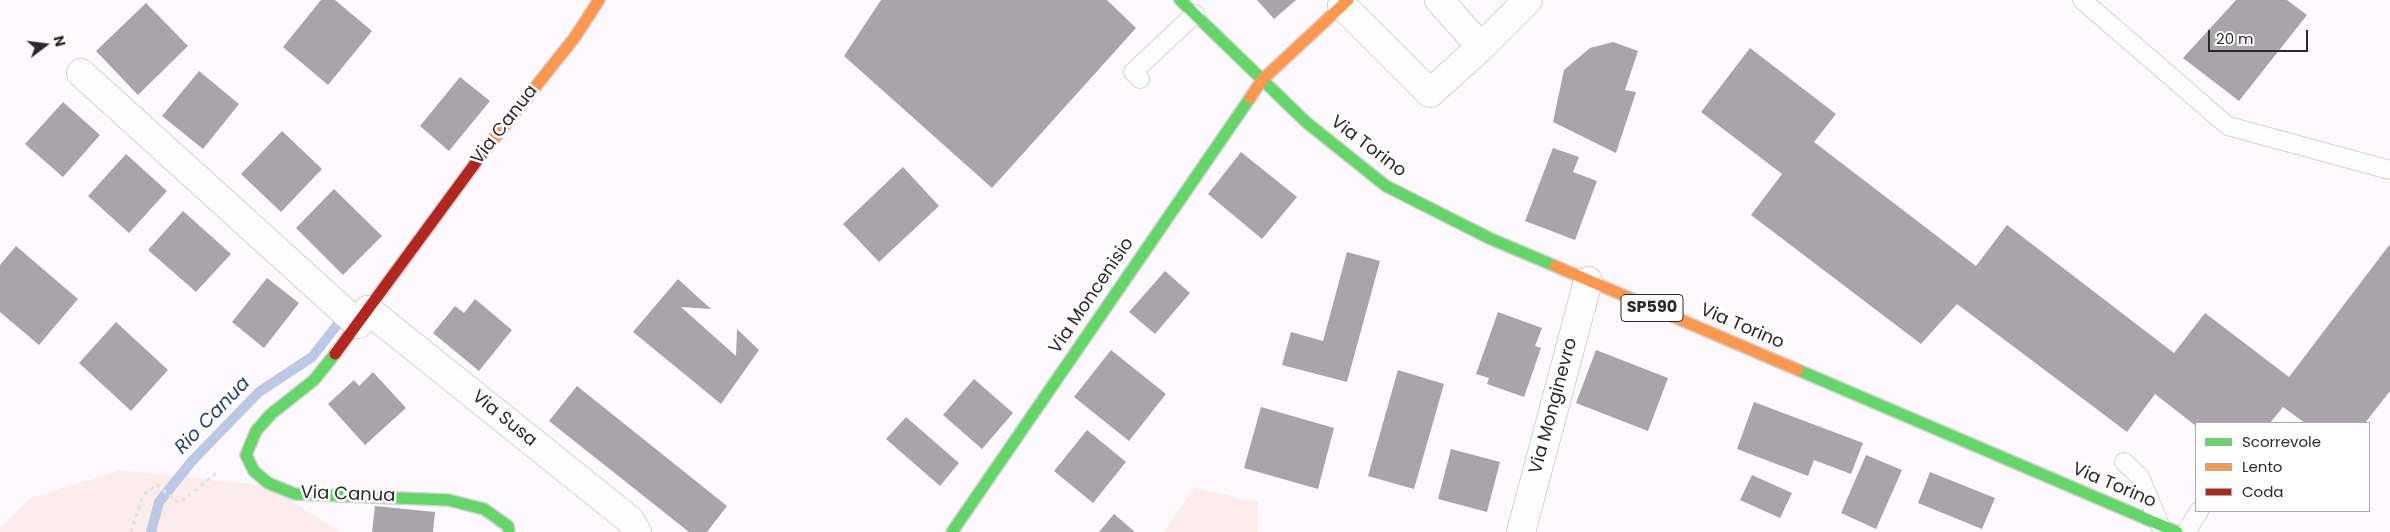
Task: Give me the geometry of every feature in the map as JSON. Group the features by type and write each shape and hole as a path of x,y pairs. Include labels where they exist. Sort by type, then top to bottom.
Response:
{"street":[{"name":"Via Canua","path":"509,532 508,526 484,509 448,500 295,494 268,483 254,471 246,455 261,426 271,414 314,380 363,317 466,175 575,37 600,0"},
{"name":"Via Torino","path":"1180,0 1306,122 1386,186 1491,239 2145,524 2177,532"},
{"path":"1439,0 1485,43"},
{"path":"1345,3 1430,93 1485,43 1528,0"},
{"name":"Via Moncenisio","path":"952,532 1262,80 1345,3"},
{"path":"81,73 363,317"},
{"name":"Via Monginevro","path":"1521,532 1588,280"},
{"name":"Via Susa","path":"363,317 630,520 637,532"}],"lane":[{"path":"1454,0 1485,43"},
{"path":"2082,0 2228,126 2390,170"},
{"path":"1140,79 1133,72 1195,14"},
{"path":"2124,462 2140,477 2145,524"},
{"path":"2186,532 2198,512"}],"path":[{"path":"131,532 143,495 157,485 179,503 222,469 246,455"}],"shaded area":[{"path":"121,470 269,486 340,532 0,532 0,529 29,499"},
{"path":"1194,488 1258,502 1258,532 1164,532"}],"building":[{"path":"321,0 335,0 372,31 328,85 283,47"},
{"path":"881,0 1107,0 1136,28 992,188 844,56"},
{"path":"1257,0 1296,0 1274,19"},
{"path":"2236,0 2287,0 2307,15 2239,101 2183,58"},
{"path":"146,3 188,46 138,95 96,51"},
{"path":"1613,42 1638,51 1625,90 1636,92 1616,153 1553,122 1564,70 1590,48"},
{"path":"1750,48 1836,114 1814,142 1976,266 2007,225 2174,353 2205,313 2289,377 2390,244 2390,391 2366,422 2304,422 2283,407 2271,422 2195,422 2195,425 2155,394 2127,432 1957,304 1921,344 1751,215 1782,174 1701,112"},
{"path":"199,71 239,104 203,149 162,116"},
{"path":"460,77 490,101 449,151 420,126"},
{"path":"63,102 100,135 63,177 25,144"},
{"path":"282,131 322,169 281,212 241,174"},
{"path":"1553,148 1579,157 1573,172 1597,181 1575,240 1525,221"},
{"path":"1241,152 1297,197 1262,239 1208,194"},
{"path":"126,154 167,191 129,233 88,196"},
{"path":"903,167 939,206 879,262 843,224"},
{"path":"334,189 382,236 343,275 296,228"},
{"path":"183,211 231,254 196,292 148,250"},
{"path":"16,246 78,299 39,345 0,312 0,265"},
{"path":"1347,252 1380,261 1347,382 1282,365 1291,332 1323,341"},
{"path":"1165,271 1190,293 1155,334 1129,312"},
{"path":"267,278 299,303 264,348 232,322"},
{"path":"678,279 711,309 681,307 736,356 737,329 759,350 721,404 633,332"},
{"path":"475,299 512,330 479,371 433,333 455,306 464,313"},
{"path":"1498,312 1542,328 1535,346 1541,348 1524,397 1487,384 1489,378 1476,374"},
{"path":"116,322 168,370 131,411 79,363"},
{"path":"1111,350 1166,394 1129,441 1074,397"},
{"path":"1596,350 1668,378 1648,431 1576,403"},
{"path":"1398,370 1444,384 1414,489 1368,476"},
{"path":"373,372 406,408 365,445 328,404 354,380 359,386"},
{"path":"974,379 1013,413 982,449 943,415"},
{"path":"577,386 727,506 707,532 689,532 549,421"},
{"path":"1754,402 1863,443 1851,474 1814,460 1808,476 1737,449"},
{"path":"1261,407 1334,428 1318,489 1244,468"},
{"path":"906,417 959,463 940,486 886,439"},
{"path":"1087,430 1126,462 1093,503 1054,471"},
{"path":"1451,449 1500,462 1487,512 1438,499"},
{"path":"1866,455 1902,470 1876,529 1841,513"},
{"path":"1930,472 1995,498 1982,529 1918,503"},
{"path":"1752,475 1792,493 1780,518 1740,500"},
{"path":"375,506 435,512 433,532 372,532"},
{"path":"1114,514 1135,532 1099,532"}],"waterway":[{"name":"Rio Canua","path":"151,532 159,502 192,461 259,392 312,357 341,320"}],"traffic: fast":[{"path":"1180,0 1306,122 1386,186 1491,239 1555,266"},
{"path":"952,532 1250,98"},
{"path":"335,354 314,380 271,414 256,431 246,455 254,471 268,483 295,494 448,500 484,509 508,526 509,532"},
{"path":"1798,370 2177,532"}],"traffic: slow":[{"path":"482,154 575,37 599,0"},
{"path":"1250,98 1262,80 1348,0"},
{"path":"1555,266 1798,370"}],"traffic: jam":[{"path":"335,354 482,154"}]}
